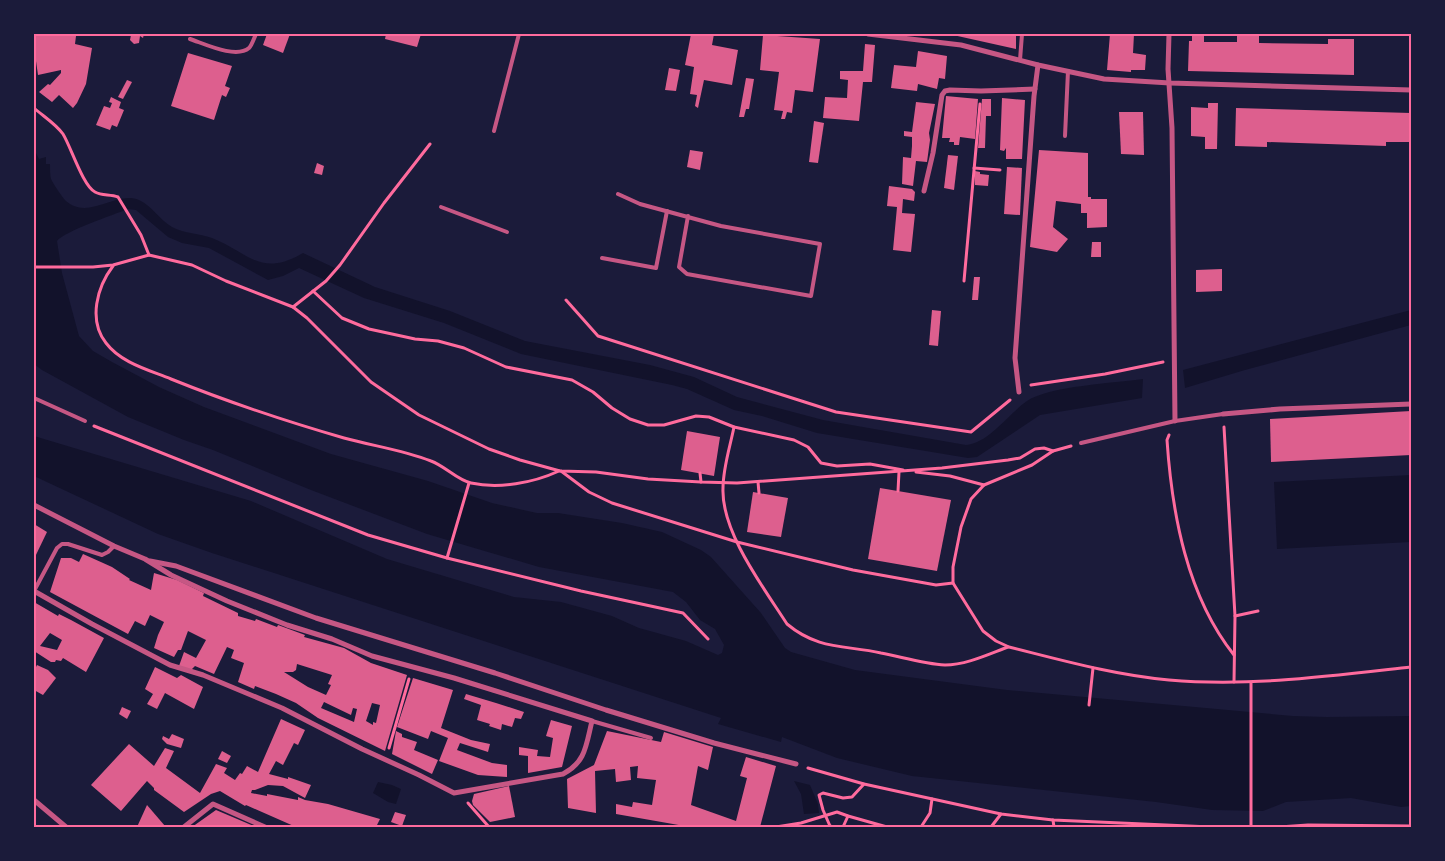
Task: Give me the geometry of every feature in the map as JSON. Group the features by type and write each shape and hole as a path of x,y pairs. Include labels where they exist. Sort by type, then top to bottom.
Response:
{"street":[{"path":"868,34 961,44 1038,65 1104,79 1170,83 1411,90"},
{"path":"1169,34 1168,69 1172,168 1175,420"},
{"path":"1019,392 1015,358 1038,65"},
{"path":"924,191 933,153 942,95 945,91 1035,89"},
{"path":"1223,414 1280,409 1411,404"},
{"path":"34,505 114,546 145,559 171,575 227,601 287,625 332,639 372,656 454,678 592,721 584,754 573,769 563,774 454,793 282,708 203,676 170,665 34,591"},
{"path":"145,559 176,566 316,618 606,710 714,743 796,764"},
{"path":"34,800 66,827"},
{"path":"184,827 213,804 265,827"}],"lane":[{"path":"190,40 233,53 242,52 250,47 256,34"},
{"path":"494,131 519,34"},
{"path":"1020,60 1022,34"},
{"path":"1065,136 1068,71"},
{"path":"618,194 640,204 688,216 721,226 820,244 810,296 687,274 679,267 688,216"},
{"path":"441,207 507,232"},
{"path":"602,258 656,268 667,211"},
{"path":"34,398 85,421"},
{"path":"1081,443 1175,420 1223,414"},
{"path":"34,591 57,548 62,544 68,544 102,555 114,546"},
{"path":"592,721 651,738"}],"path":[{"path":"964,281 981,91"},
{"path":"34,108 62,132 88,185 94,192 118,198 141,235 149,255"},
{"path":"293,307 326,281 340,265 384,203 430,144"},
{"path":"974,168 1000,170"},
{"path":"34,267 113,265 149,255 192,265 293,307 307,318 371,382 419,415 489,449 560,471 596,472 648,479 700,482 758,482 899,472 1008,460 1020,458 1044,448 1053,451"},
{"path":"113,265 106,275 96,306 96,324 105,342 124,358 197,390 266,415 433,461 469,484 526,483 560,471"},
{"path":"313,291 342,318 369,329 415,339 438,341 464,348 506,367 572,380 594,392 612,408 630,419 648,424 664,425 696,416 709,417 734,428 794,440 808,447 821,463 838,466 870,464 950,476 984,485"},
{"path":"566,300 598,336 836,412 970,432 1026,386 1105,374 1173,360"},
{"path":"1223,414 1227,456 1235,616 1234,682"},
{"path":"1175,420 1168,440 1168,456 1170,479 1182,542 1191,574 1205,607 1234,655"},
{"path":"85,421 99,429 368,535 447,558 581,591 683,613 708,639"},
{"path":"734,428 723,488 728,519 737,542 753,571 787,624 795,631 833,647 866,650 946,665 976,658 1009,647"},
{"path":"1081,443 1053,451 1032,465 984,485 971,499 961,527 953,567 953,584 983,630 996,641 1009,647 1093,668 1168,680 1251,683 1411,667"},
{"path":"560,471 589,492 612,503 737,542 862,572 936,585 953,584"},
{"path":"898,491 899,472"},
{"path":"700,474 700,482"},
{"path":"758,482 759,493"},
{"path":"447,558 469,484"},
{"path":"1235,616 1258,612"},
{"path":"390,744 412,667"},
{"path":"1089,706 1093,668"},
{"path":"1251,683 1250,817 1252,827"},
{"path":"796,764 864,784 1001,814 1053,820 1211,827"},
{"path":"833,827 830,826 822,810 819,794 823,793 843,798 852,797 864,784"},
{"path":"460,793 490,827"},
{"path":"921,827 930,814 932,799"},
{"path":"776,827 801,823 837,812 887,827"},
{"path":"991,827 1001,814"},
{"path":"843,827 848,816"},
{"path":"1053,820 1054,827"},
{"path":"1279,827 1318,824 1411,826"}],"shaded area":[{"path":"34,149 39,159 46,157 46,164 50,164 52,182 60,194 66,201 75,206 93,207 130,198 139,200 172,227 212,238 256,261 276,263 303,253 375,287 450,311 525,341 650,365 694,377 737,397 823,420 966,445 983,439 1020,406 1037,396 1066,389 1143,379 1142,398 1040,415 977,457 968,458 817,433 762,416 734,410 687,389 521,354 444,323 364,298 299,268 283,276 268,280 209,248 182,243 168,237 136,210 128,209 69,233 57,241 62,273 79,336 93,351 112,362 159,387 204,407 331,454 428,481 492,503 537,513 558,513 622,523 662,532 701,550 711,557 761,613 785,648 791,652 855,670 1007,690 1293,716 1411,716 1411,806 1401,807 1351,798 1286,802 1263,811 1212,810 1156,802 912,776 837,758 782,737 781,742 718,724 721,718 212,553 158,534 34,476 34,436 251,501 387,559 514,597 561,602 612,616 639,628 686,641 718,655 722,653 724,645 715,629 700,620 686,602 673,592 539,567 427,534 128,417 42,370 34,364"},
{"path":"1411,310 1411,325 1185,388 1183,370"},
{"path":"1411,475 1411,542 1277,549 1274,482"},
{"path":"794,781 810,785 818,804 819,813 804,814 801,794"},
{"path":"378,782 401,789 396,804 388,802 373,793"}],"building":[{"path":"34,34 76,36 75,44 92,48 86,84 73,108 59,95 52,102 39,92 48,84 50,85 61,73 61,70 38,75"},
{"path":"144,34 143,38 140,36 139,43 134,44 130,40 131,35"},
{"path":"267,34 290,34 283,53 263,45"},
{"path":"386,34 421,34 417,47 385,39"},
{"path":"691,34 714,34 712,45 738,50 732,85 704,80 698,108 695,106 697,95 690,94 694,67 685,65"},
{"path":"1016,34 1016,49 953,35"},
{"path":"1110,34 1134,34 1133,53 1146,55 1145,70 1131,70 1131,72 1107,70"},
{"path":"1192,34 1204,34 1204,42 1237,42 1237,34 1259,34 1259,43 1328,44 1328,39 1354,39 1354,75 1188,71 1189,41 1192,41"},
{"path":"763,35 820,39 813,92 795,90 792,113 787,112 785,119 781,119 783,111 774,110 779,72 760,70"},
{"path":"865,44 875,45 872,82 863,82 859,121 823,118 825,97 847,98 848,80 840,79 840,71 863,71"},
{"path":"918,51 947,56 945,79 939,78 937,89 918,84 917,91 891,88 894,65 916,67"},
{"path":"188,53 232,66 225,86 230,88 226,97 222,95 214,120 171,106"},
{"path":"669,68 680,70 676,91 665,90"},
{"path":"746,78 754,79 749,109 746,109 744,117 739,117"},
{"path":"127,80 132,82 123,99 118,97"},
{"path":"946,96 978,99 975,139 960,137 959,145 954,145 954,142 949,142 950,138 942,138"},
{"path":"111,97 121,102 119,108 124,110 117,127 112,125 110,130 96,125 104,106 110,108 112,103 109,102"},
{"path":"1002,98 1025,100 1022,159 1006,159 1006,148 1004,151 1000,150"},
{"path":"982,99 991,99 991,116 986,116 985,148 978,148"},
{"path":"916,102 935,104 929,133 927,162 916,161 913,186 902,184 903,157 911,158 912,146 912,137 904,136 904,131 912,132"},
{"path":"1208,103 1218,103 1217,149 1205,149 1205,137 1191,136 1191,107 1208,108"},
{"path":"1236,108 1411,113 1411,142 1386,142 1386,146 1267,142 1267,147 1235,146"},
{"path":"1119,112 1143,112 1144,155 1121,154"},
{"path":"814,121 824,123 818,163 809,162"},
{"path":"690,150 703,152 700,170 687,167"},
{"path":"1039,150 1088,153 1088,197 1091,197 1091,199 1107,199 1107,227 1087,228 1087,213 1081,213 1081,204 1056,201 1053,227 1068,239 1057,252 1030,247"},
{"path":"948,155 958,156 954,190 944,188"},
{"path":"317,163 324,166 322,175 314,173"},
{"path":"1007,167 1022,168 1020,215 1004,214"},
{"path":"975,171 980,172 980,174 989,175 988,186 975,185"},
{"path":"889,186 912,189 915,192 914,201 903,199 902,213 915,214 911,252 893,250 897,207 887,206"},
{"path":"1092,242 1101,242 1101,257 1091,257"},
{"path":"1222,269 1222,291 1196,292 1196,270"},
{"path":"974,277 980,277 978,300 972,300"},
{"path":"932,310 941,311 938,346 929,345"},
{"path":"1411,411 1411,455 1271,462 1270,419"},
{"path":"687,431 720,437 714,476 681,470"},
{"path":"880,488 951,500 937,571 868,559"},
{"path":"753,492 788,498 781,537 747,532"},
{"path":"34,524 47,532 34,559"},
{"path":"83,554 112,567 129,580 151,590 154,573 177,580 204,593 203,596 238,613 238,616 255,621 256,619 277,627 278,625 305,635 304,637 344,648 371,663 407,675 385,751 318,718 296,703 255,686 254,689 238,682 244,663 231,658 234,650 227,647 214,674 195,666 191,670 179,666 184,652 196,658 206,640 188,631 181,650 178,650 174,657 154,648 164,622 150,615 145,626 135,621 128,634 50,592 61,558 71,558 79,562","holes":["297,664 332,675 328,684 331,685 326,695 308,687 284,672 293,672 296,670","324,702 351,715 353,708 357,709 354,722 321,708","372,703 380,705 376,723 373,722 373,725 366,721"]},
{"path":"34,602 104,638 86,672 63,658 61,661 51,662 34,651","holes":["50,633 62,640 57,650 40,646"]},
{"path":"37,665 48,670 56,678 43,695 34,690 34,671"},
{"path":"155,667 177,678 181,675 203,687 194,709 165,693 157,709 147,704 153,694 145,689"},
{"path":"413,678 453,690 441,728 471,740 490,744 488,752 460,743 457,750 492,763 507,765 507,777 478,775 439,761 448,738 431,731 428,739 397,727"},
{"path":"466,694 524,712 521,719 515,718 512,727 502,724 501,730 477,720 481,705 464,699"},
{"path":"122,707 131,711 127,719 119,714"},
{"path":"281,719 305,730 298,745 294,743 283,765 276,761 269,774 288,779 288,777 311,785 305,798 283,786 268,785 252,790 251,793 298,800 298,797 328,804 380,819 376,827 296,827 245,806 220,791 211,794 184,812 154,790 147,781 121,811 91,785 129,744 154,766 165,748 174,751 166,768 200,793 216,764 227,768 224,773 235,780 247,766 258,772"},
{"path":"551,720 572,726 562,767 528,773 528,756 519,755 519,747 538,750 537,756 550,757 553,738 546,736"},
{"path":"396,731 402,734 402,737 417,742 414,750 438,760 432,774 392,754"},
{"path":"607,731 661,742 664,732 713,747 708,770 698,766 691,805 736,821 747,778 740,776 746,757 776,766 760,827 690,827 616,814 616,804 632,807 633,802 652,805 656,780 637,778 638,766 630,767 631,780 616,782 615,769 595,771 596,813 568,808 567,779 594,765"},
{"path":"172,734 184,739 181,748 167,744 162,739 163,736 169,739"},
{"path":"222,751 231,756 227,763 218,759"},
{"path":"509,786 515,817 490,822 473,805 474,794"},
{"path":"147,805 165,826 164,827 137,827"},
{"path":"216,810 256,827 192,827"},
{"path":"395,812 406,815 402,826 391,822"}]}
